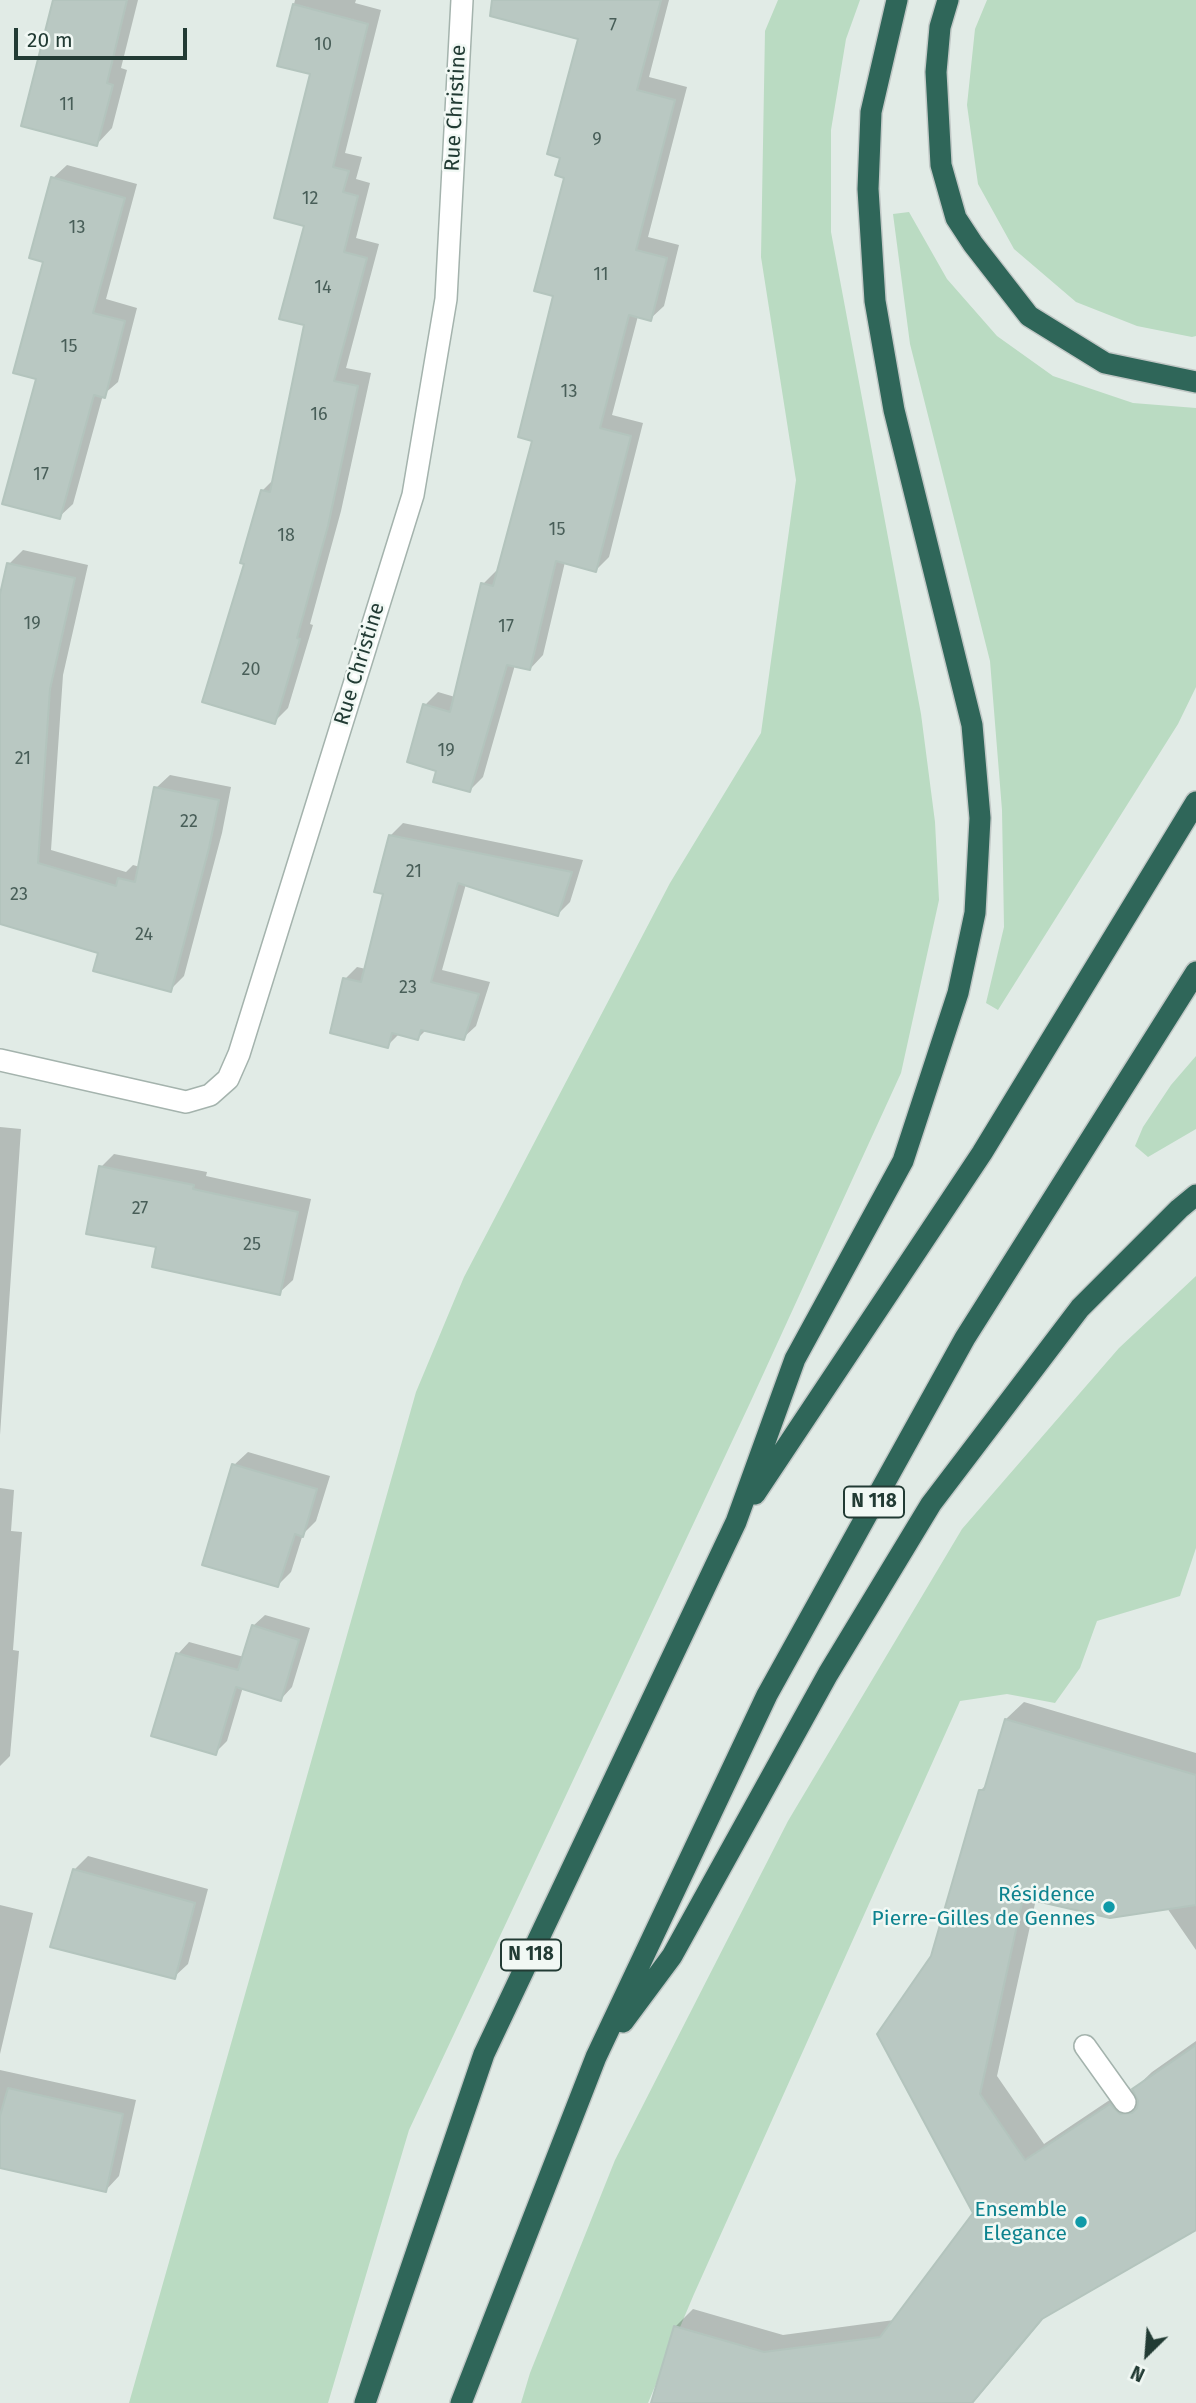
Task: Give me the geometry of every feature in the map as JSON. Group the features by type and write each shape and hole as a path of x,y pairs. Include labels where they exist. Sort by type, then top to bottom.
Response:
{"highway":[{"path":"736,1522 795,1359 903,1161 958,993 975,913 979,818 972,725 894,410 875,301 868,189 871,113 897,0"},
{"path":"948,0 940,27 936,72 941,165 956,218 1029,316 1105,363 1196,382"},
{"name":"N 118","path":"365,2403 484,2054 736,1522 982,1153 1196,802"},
{"name":"N 118","path":"461,2403 596,2057 767,1695 965,1338 1196,972"},
{"path":"596,2057 673,1956 828,1674 931,1504 1080,1308 1196,1195"}],"street":[{"name":"Rue Christine","path":"0,1060 186,1102 210,1095 228,1079 239,1054 413,495 446,299 462,0"},
{"path":"1085,2046 1125,2102"}],"green space":[{"path":"778,0 860,0 846,39 831,130 831,232 921,714 935,822 939,900 901,1073 750,1403 409,2130 328,2403 129,2403 416,1392 464,1277 670,883 761,733 796,480 761,257 765,31"},
{"path":"987,0 1196,0 1196,336 1137,326 1076,302 1014,249 978,184 967,105 975,29"},
{"path":"909,212 947,279 997,336 1053,376 1133,403 1196,408 1196,687 1178,724 998,1010 986,1003 1004,927 1002,810 990,661 910,344 893,214"},
{"path":"1196,1056 1196,1129 1148,1157 1135,1146 1143,1127 1171,1085"},
{"path":"1196,1276 1196,1548 1180,1596 1097,1621 1080,1668 1055,1703 1007,1694 960,1701 694,2294 648,2403 521,2403 530,2373 615,2160 788,1821 962,1529 1119,1348"}],"building":[{"path":"53,0 127,0 107,83 113,85 97,146 21,126"},
{"path":"492,0 661,0 637,90 675,100 636,250 667,258 651,321 629,315 600,428 631,436 596,572 556,561 530,670 507,665 470,792 433,782 436,771 407,762 423,704 450,712 481,583 493,586 532,441 518,437 553,296 534,291 564,178 555,175 560,158 547,154 578,39 490,16"},
{"path":"293,4 368,24 333,167 349,171 343,192 358,196 344,252 367,258 334,381 358,386 328,526 297,638 300,639 275,724 202,702 244,564 240,563 261,490 270,492 304,325 279,319 304,226 274,218 310,74 277,66"},
{"path":"51,177 125,198 93,313 125,321 105,398 94,395 60,519 2,504 36,379 13,373 43,262 29,258"},
{"path":"7,563 75,578 50,689 38,863 116,886 118,878 135,882 154,787 219,800 171,992 93,971 98,953 0,924 0,594"},
{"path":"389,835 572,872 558,916 458,883 431,982 479,994 464,1040 421,1030 418,1040 392,1033 388,1048 330,1033 343,978 361,982 383,894 374,892"},
{"path":"99,1166 194,1185 193,1189 298,1212 280,1295 152,1267 156,1247 86,1234"},
{"path":"232,1464 317,1489 303,1537 295,1534 278,1587 202,1565"},
{"path":"252,1625 299,1640 281,1701 236,1687 216,1755 151,1736 176,1653 238,1670"},
{"path":"1005,1719 1196,1775 1196,1905 1110,1918 1023,1898 980,2094 1025,2160 1110,2104 1120,2114 1132,2113 1137,2108 1138,2101 1132,2089 1196,2045 1196,2230 1042,2319 972,2403 651,2403 674,2326 764,2352 880,2337 973,2213 877,2034 931,1956 979,1790 984,1790"},
{"path":"73,1869 195,1903 175,1979 50,1947"},
{"path":"8,2088 123,2114 106,2192 0,2168 0,2116"}],"place":[{"name":"Résidence Pierre-Gilles de Gennes","path":"1109,1907"},
{"name":"Ensemble Elegance","path":"1081,2222"}]}
